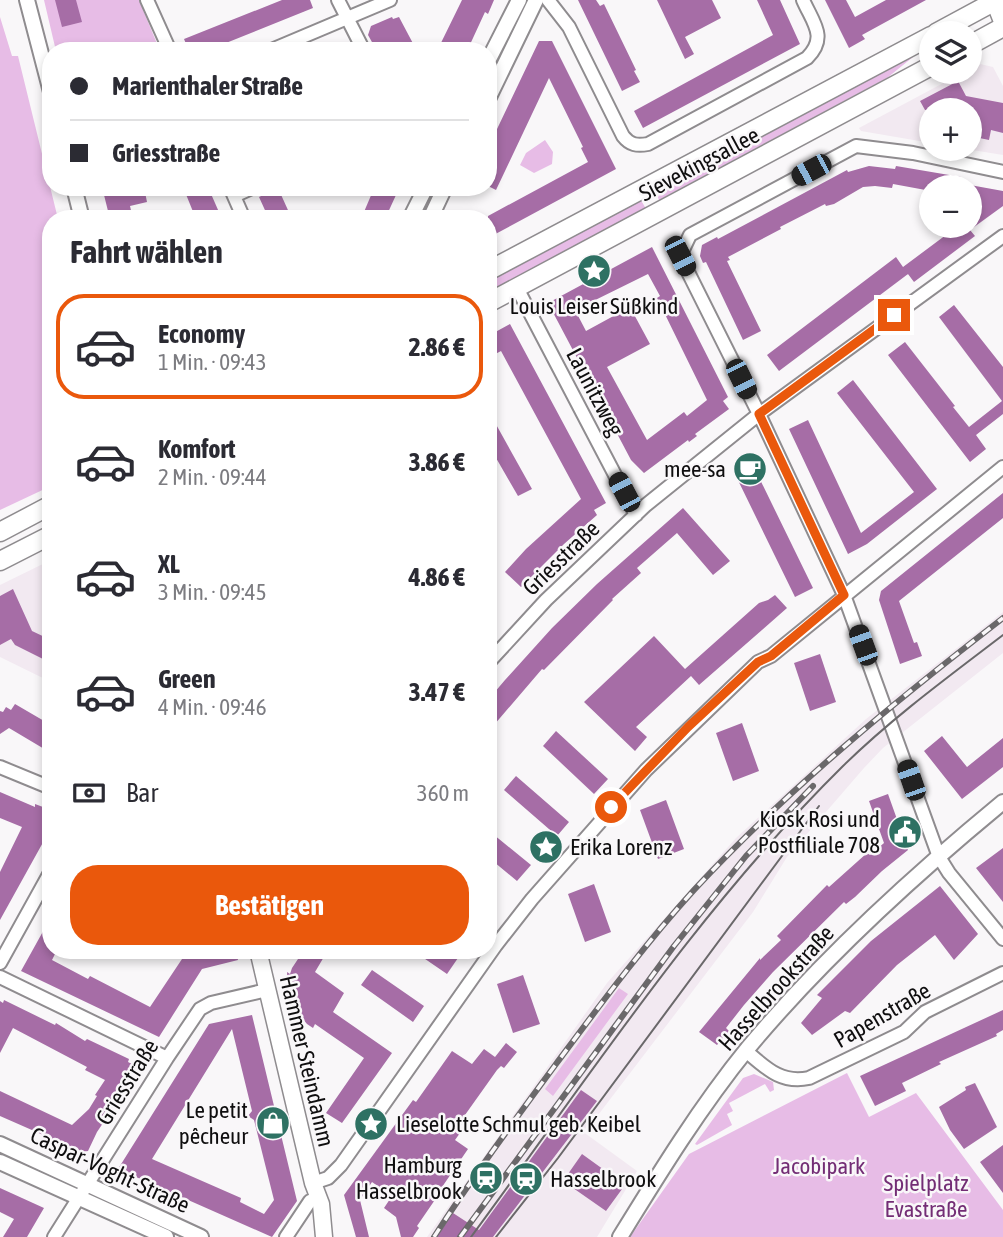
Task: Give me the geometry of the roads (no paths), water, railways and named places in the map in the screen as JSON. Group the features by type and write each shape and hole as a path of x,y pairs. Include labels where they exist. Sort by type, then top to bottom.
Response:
{"main road":[{"path":"958,21 995,1 1003,26 982,38"},
{"name":"Sievekingsallee","path":"497,266 919,42"},
{"name":"Sievekingsallee","path":"497,298 919,72"},
{"path":"0,532 42,510"},
{"path":"0,561 42,540"},
{"name":"Hammer Steindamm","path":"262,959 313,1183 321,1204 324,1237"},
{"name":"Hammer Steindamm","path":"313,1183 310,1201 313,1237"}],"street":[{"path":"27,0 42,58"},
{"path":"147,0 166,42"},
{"path":"338,0 359,42"},
{"path":"290,42 390,0"},
{"path":"497,43 519,0"},
{"path":"497,80 536,0"},
{"name":"Sievekingsallee","path":"548,0 569,27 623,136 629,143 639,145 648,144 807,58 818,47 818,33 803,0"},
{"path":"1003,172 913,153 856,146 690,235 680,256 759,414 844,595 939,857 1003,939"},
{"name":"Griesstraße","path":"497,653 546,600 636,515 759,414 1003,236"},
{"name":"Launitzweg","path":"517,288 636,515"},
{"path":"497,943 606,813 688,727 758,662 771,656 1003,467"},
{"path":"0,767 42,784"},
{"name":"Hasselbrookstraße","path":"620,1237 679,1143 746,1051 810,978 939,857 1003,802"},
{"path":"0,963 42,887"},
{"path":"313,1183 328,1178 341,1165 485,959"},
{"name":"Papenstraße","path":"746,1051 778,1076 792,1080 809,1078 904,1032 925,1012 1003,973"},
{"path":"0,977 167,1058"},
{"name":"Griesstraße","path":"54,1237 197,1013 205,1006 267,990"},
{"name":"Caspar-Voght-Straße","path":"0,1144 201,1237"},
{"name":"Caspar-Voght-Straße","path":"0,1162 166,1237"},
{"path":"286,1237 310,1201"}],"tram line":[{"path":"471,1237 648,994 741,877 791,820 881,731 1003,635"},
{"path":"496,1237 558,1158 819,806"}],"railway":[{"path":"434,1237 589,1020 694,890 767,816 843,748 1003,618"},
{"path":"460,1237 674,946 746,856 813,786"}],"place":[{"name":"Louis Leiser Süßkind","path":"594,271"},
{"name":"mee-sa","path":"750,469"},
{"name":"Kiosk Rosi und Postfiliale 708","path":"905,832"},
{"name":"Erika Lorenz","path":"546,847"},
{"name":"Le petit pêcheur","path":"273,1123"},
{"name":"Lieselotte Schmul geb. Keibel","path":"371,1124"},
{"name":"Hamburg Hasselbrook","path":"486,1178"},
{"name":"Hasselbrook","path":"526,1179"}],"park label":[{"name":"Jacobipark","path":"819,1166"},
{"name":"Spielplatz Evastraße","path":"926,1196"}]}
